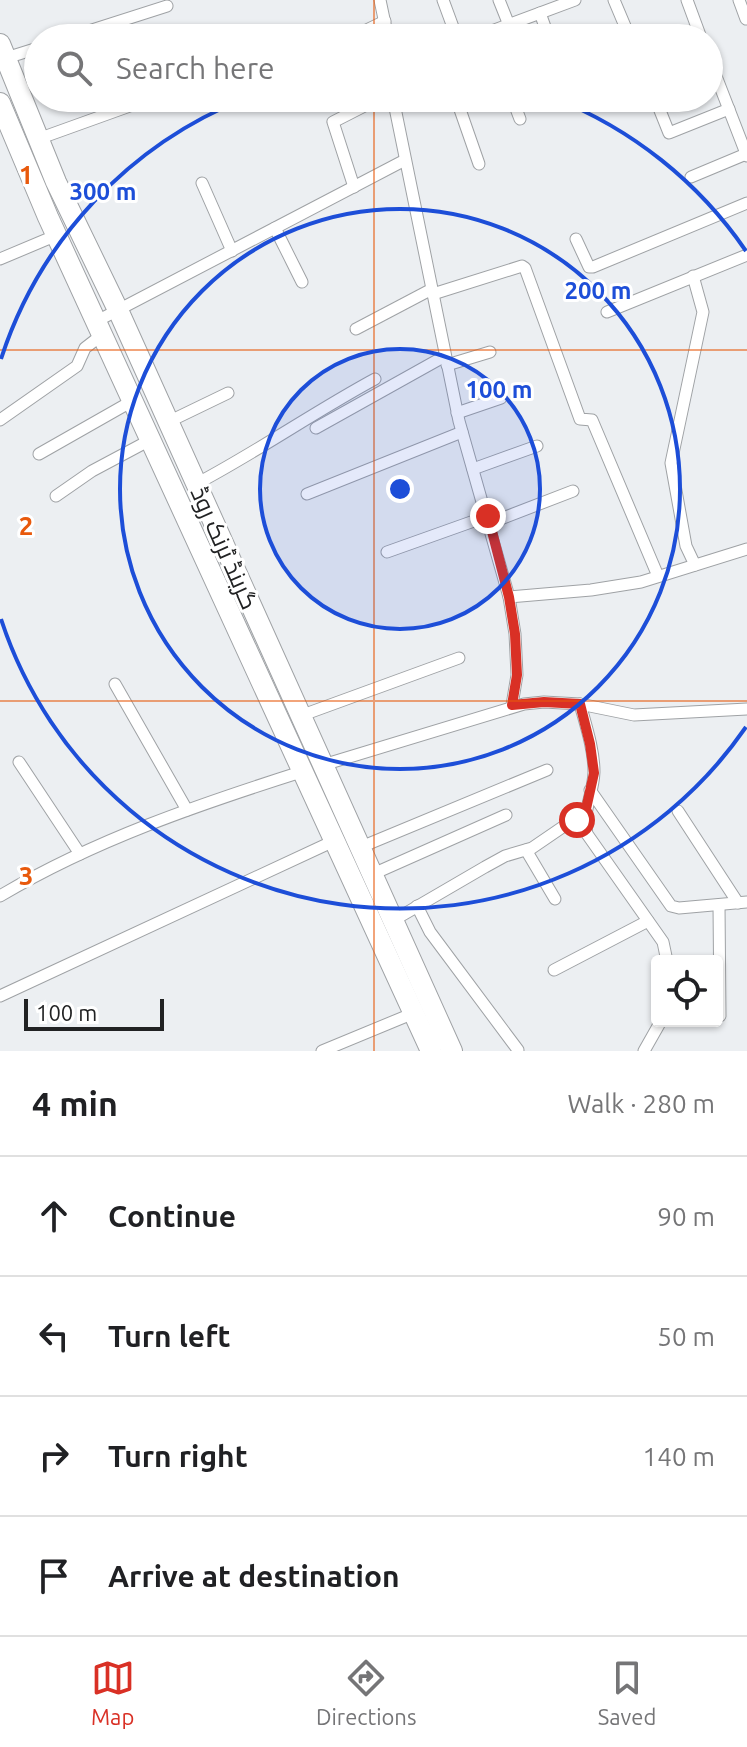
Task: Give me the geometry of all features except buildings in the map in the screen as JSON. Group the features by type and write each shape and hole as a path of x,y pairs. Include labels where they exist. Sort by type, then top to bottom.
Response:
{"highway":[{"name":"گرینڈ ٹرنک روڈ","path":"3,51 24,104"},
{"name":"گرینڈ ٹرنک روڈ","path":"1,111 152,439 313,768 361,847 452,1051"},
{"name":"گرینڈ ٹرنک روڈ","path":"27,112 56,182 118,310 300,716 336,840 431,1051"}],"street":[{"path":"380,0 386,24"},
{"path":"443,0 452,24"},
{"path":"499,0 509,24"},
{"path":"512,24 559,2 575,0"},
{"path":"614,0 624,24"},
{"path":"687,0 696,24"},
{"path":"739,0 746,19"},
{"path":"111,24 167,6"},
{"path":"540,13 544,24"},
{"path":"379,24 385,21"},
{"path":"3,51 24,49"},
{"path":"691,177 746,155 723,94"},
{"path":"723,111 729,109"},
{"path":"38,139 113,112"},
{"path":"353,112 333,122 354,187"},
{"path":"396,112 457,413 509,597 517,675 512,705"},
{"path":"461,112 479,164"},
{"path":"517,112 520,119"},
{"path":"661,112 669,133 722,112"},
{"path":"0,420 77,366 85,348 118,310 405,160"},
{"path":"202,183 232,251"},
{"path":"576,239 589,267 593,267 747,203"},
{"path":"275,228 302,282"},
{"path":"0,259 57,235"},
{"path":"607,312 747,255"},
{"path":"356,329 433,292 522,266 525,268 580,419 592,420 658,576"},
{"path":"693,276 703,312 671,463 686,546 695,565"},
{"path":"316,428 446,360 490,352"},
{"path":"196,484 252,454 321,408 375,379"},
{"path":"168,422 228,393"},
{"path":"457,413 501,398"},
{"path":"39,454 134,400"},
{"path":"378,467 462,432"},
{"path":"307,494 462,432"},
{"path":"56,496 92,471 152,439"},
{"path":"473,469 537,446"},
{"path":"387,552 573,491"},
{"path":"509,597 641,582 747,549"},
{"path":"300,716 459,658"},
{"path":"115,684 187,810"},
{"path":"0,896 80,854 187,810 512,705 544,702 580,704 634,715 747,709"},
{"path":"580,704 594,773 584,818 587,834 663,942 666,955"},
{"path":"19,762 80,854"},
{"path":"361,847 547,770"},
{"path":"590,790 671,906 742,903 678,811"},
{"path":"373,874 506,815"},
{"path":"394,920 505,856 526,850 570,822 584,818"},
{"path":"0,996 336,840"},
{"path":"526,850 555,899"},
{"path":"719,905 719,955"},
{"path":"417,906 430,932 518,1050"},
{"path":"554,970 648,921"},
{"path":"322,1051 414,1013"},
{"path":"644,1051 658,1027"}],"route":[{"path":"488,516 509,597 515,634 517,675 512,705 544,702 580,704 594,773 584,818 577,820"}]}
